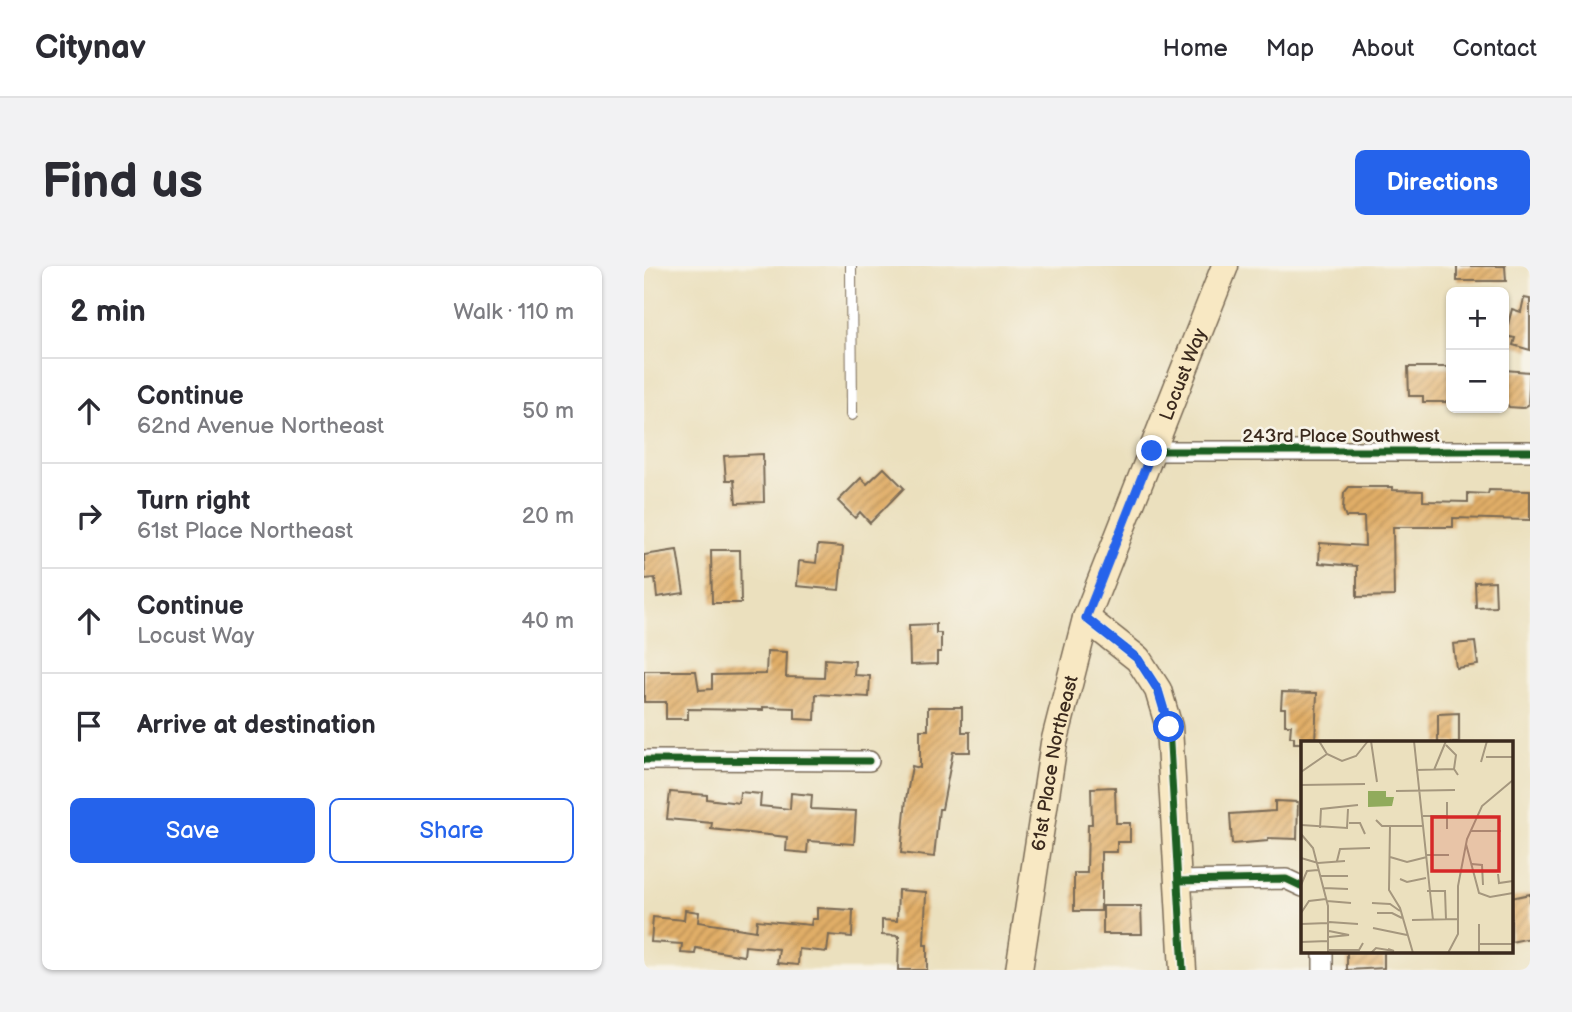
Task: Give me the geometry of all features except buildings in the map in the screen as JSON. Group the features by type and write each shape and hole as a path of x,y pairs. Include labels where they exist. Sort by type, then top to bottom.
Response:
{"main road":[{"name":"Locust Way","path":"1108,559 1225,266"},
{"name":"61st Place Northeast","path":"1019,970 1054,743 1086,618 1108,559"},
{"path":"1086,618 1138,659 1158,690 1169,727 1183,970"}],"street":[{"name":"243rd Place Southwest","path":"1152,451 1530,450"},
{"path":"644,760 869,761"},
{"path":"1178,881 1286,879 1301,886"}],"lane":[{"path":"851,266 852,415"}],"cycle path":[{"path":"1152,451 1530,451"},
{"path":"1086,618 1138,659 1158,690 1169,727 1183,970"},
{"path":"644,760 869,761"},
{"path":"1178,881 1286,879 1301,886"}],"route":[{"path":"1152,451 1086,618 1138,659 1158,690 1169,727"}]}
